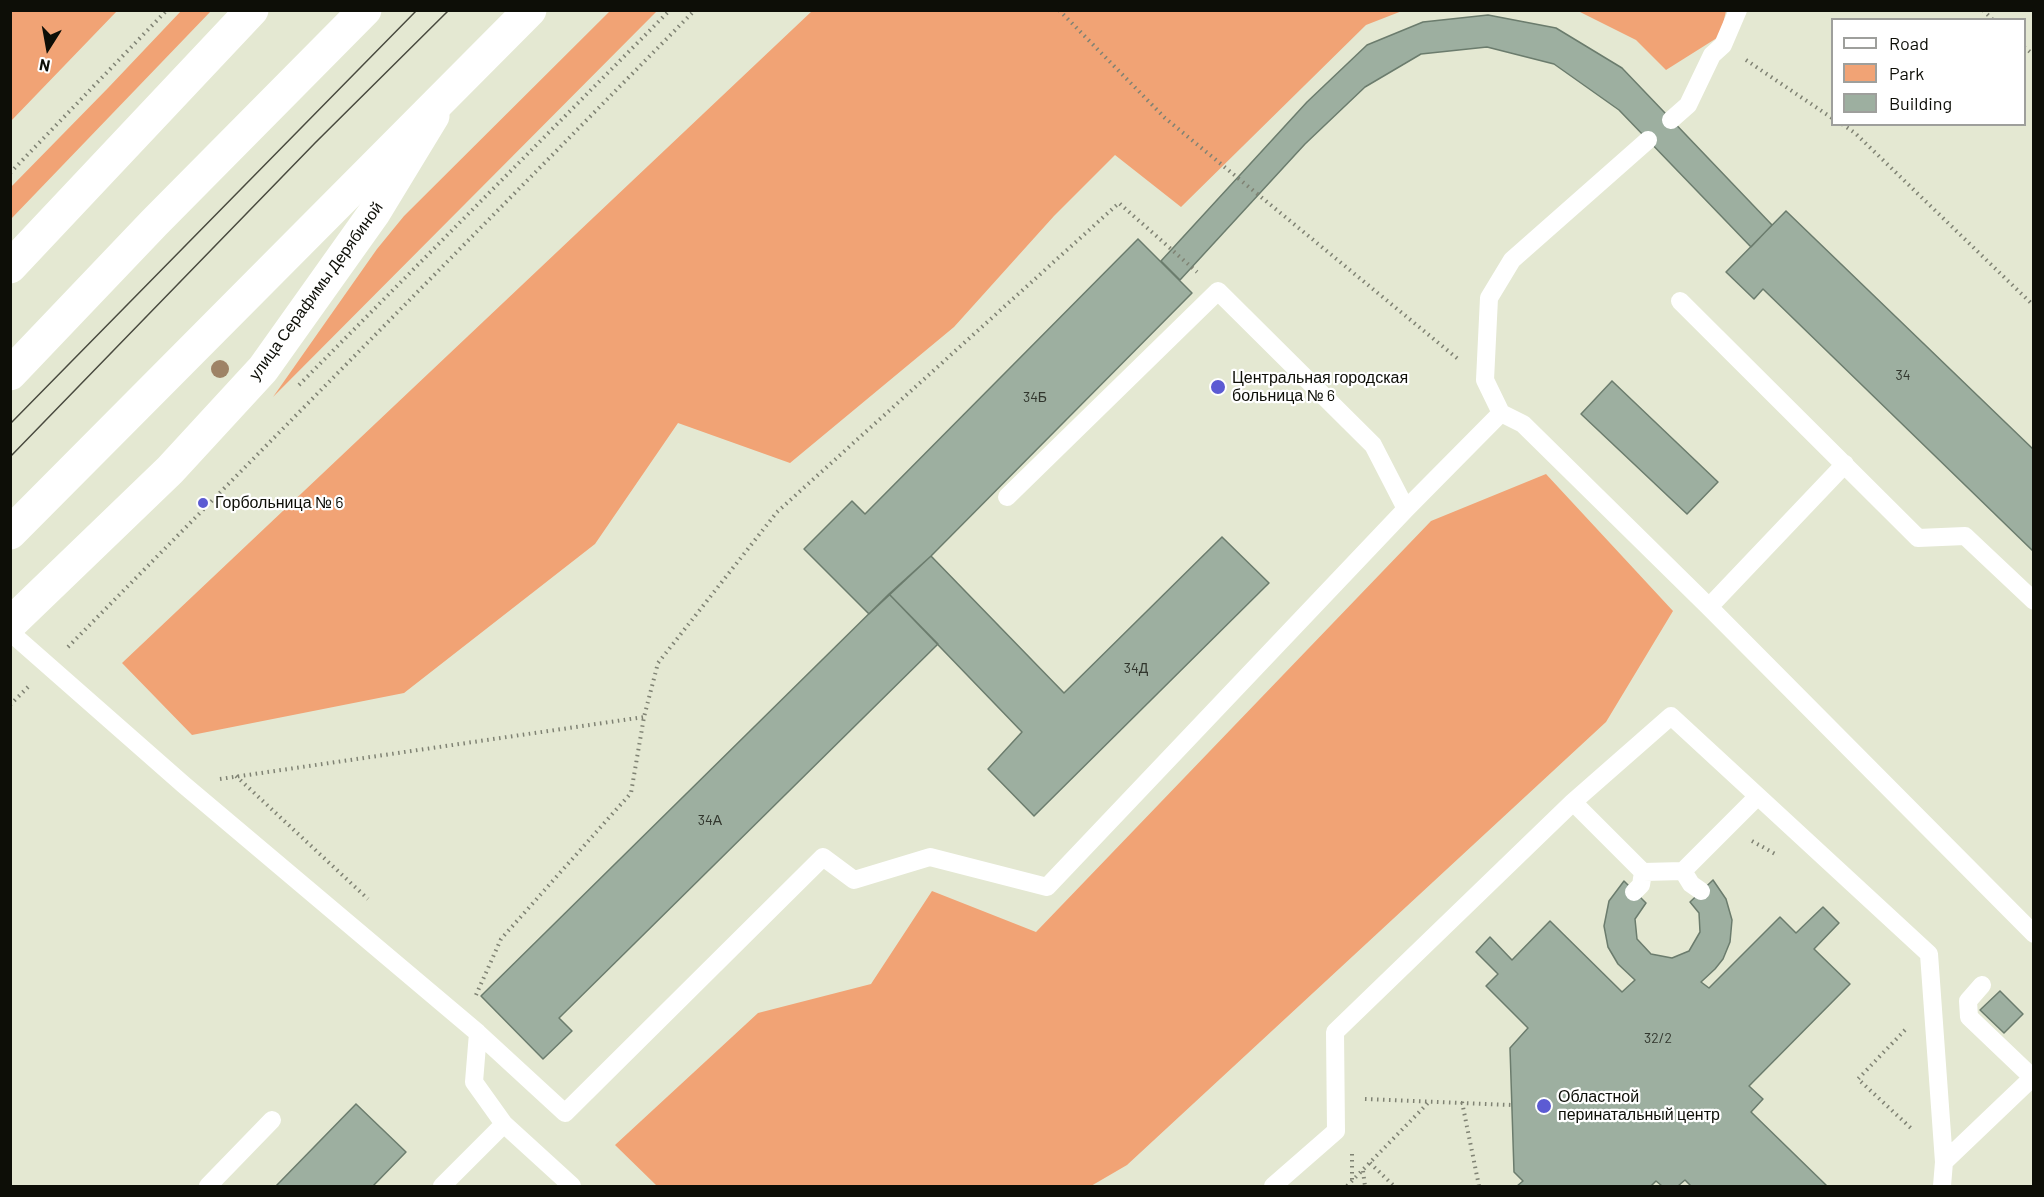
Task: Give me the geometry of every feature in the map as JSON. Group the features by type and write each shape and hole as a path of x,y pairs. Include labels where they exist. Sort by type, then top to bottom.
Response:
{"main road":[{"path":"10,267 252,10"},
{"path":"10,374 154,223 365,10"},
{"name":"улица Серафимы Дерябиной","path":"10,533 530,10"},
{"name":"улица Серафимы Дерябиной","path":"10,624 170,470 263,369 374,213 447,93"}],"lane":[{"path":"1671,120 1688,105 1712,55 1723,45 1738,10"},
{"path":"1648,140 1512,260 1490,298 1485,380 1501,413 1523,424 1709,607 2034,934"},
{"path":"1007,497 1218,291 1373,445 1406,509"},
{"path":"1680,301 1918,538 1965,536 2034,601"},
{"path":"10,632 184,785 478,1033 565,1113 823,857 854,880 930,857 1047,888 1406,509 1501,413"},
{"path":"1709,607 1845,464"},
{"path":"1273,1186 1336,1131 1335,1032 1573,802 1671,716 1929,954 1944,1162 1942,1186"},
{"path":"1573,802 1643,872 1683,871 1757,797"},
{"path":"1683,871 1691,884 1701,891"},
{"path":"1634,892 1641,885 1643,872"},
{"path":"1944,1162 2033,1078 1969,1017 1968,1001 1982,985"},
{"path":"478,1033 474,1082 504,1124 573,1186"},
{"path":"208,1186 272,1120"},
{"path":"442,1186 504,1124"}],"path":[{"path":"10,173 167,10"},
{"path":"292,392 670,10"},
{"path":"49,667 695,10"},
{"path":"1059,10 1165,118 1485,380"},
{"path":"1723,45 1831,117"},
{"path":"1845,126 2034,306"},
{"path":"474,998 501,939 631,793 644,717 658,663 777,512 1119,203 1218,291"},
{"path":"184,785 644,717"},
{"path":"236,776 372,903"},
{"path":"1749,839 1786,860"},
{"path":"1910,1024 1858,1079 1944,1162"},
{"path":"1363,1099 1512,1105"},
{"path":"1347,1186 1429,1102"},
{"path":"1461,1102 1479,1186"},
{"path":"1352,1145 1352,1180"},
{"path":"1370,1163 1394,1186"},
{"path":"1363,1170 1365,1186"}],"green space":[{"path":"611,10 657,11 273,397 377,249 404,216"},
{"path":"10,11 117,11 11,121"},
{"path":"181,11 211,11 11,219 11,187"},
{"path":"812,11 1402,11 1366,25 1181,207 1115,155 1054,216 954,327 790,463 678,423 595,544 404,693 192,735 122,663"},
{"path":"1578,11 1726,11 1720,36 1666,70 1636,40"},
{"path":"1546,474 1673,611 1606,722 1127,1165 1091,1186 657,1186 615,1145 758,1013 871,984 932,891 1036,932 1431,521"}],"building":[{"path":"1488,15 1556,28 1622,68 1772,225 1751,247 1619,110 1554,64 1487,47 1421,54 1365,87 1305,144 1180,280 1161,261 1307,102 1367,45 1423,22"},
{"path":"1786,211 2034,450 2034,552 1763,289 1754,299 1726,272"},
{"path":"1138,239 1192,293 931,556 869,614 804,549 852,501 865,514"},
{"path":"1612,381 1718,482 1687,514 1581,414"},
{"path":"1222,537 1269,583 1034,816 988,769 1022,732 889,594 931,556 1064,693"},
{"path":"889,594 938,644 559,1018 572,1031 543,1059 481,996"},
{"path":"1713,880 1726,899 1732,920 1730,942 1723,959 1701,982 1709,988 1780,917 1796,933 1823,907 1839,923 1814,949 1850,984 1749,1086 1763,1099 1751,1112 1827,1186 1691,1186 1685,1180 1678,1186 1662,1186 1656,1181 1651,1186 1517,1186 1523,1181 1514,1172 1510,1048 1528,1028 1486,986 1498,974 1476,952 1490,937 1512,960 1550,921 1622,992 1635,980 1618,964 1608,947 1604,926 1609,901 1624,881 1646,903 1635,919 1637,939 1651,954 1672,958 1689,951 1700,932 1699,913 1690,902"},
{"path":"2000,991 2023,1014 2004,1033 1980,1010"},
{"path":"356,1104 406,1152 373,1186 276,1186"}],"tram line":[{"path":"10,424 417,10"},
{"path":"10,457 315,143 449,10"}],"place":[{"name":"Центральная городская больница № 6","path":"1218,387"},
{"name":"Горбольница № 6","path":"203,503"},
{"name":"Областной перинатальный центр","path":"1544,1106"}]}
